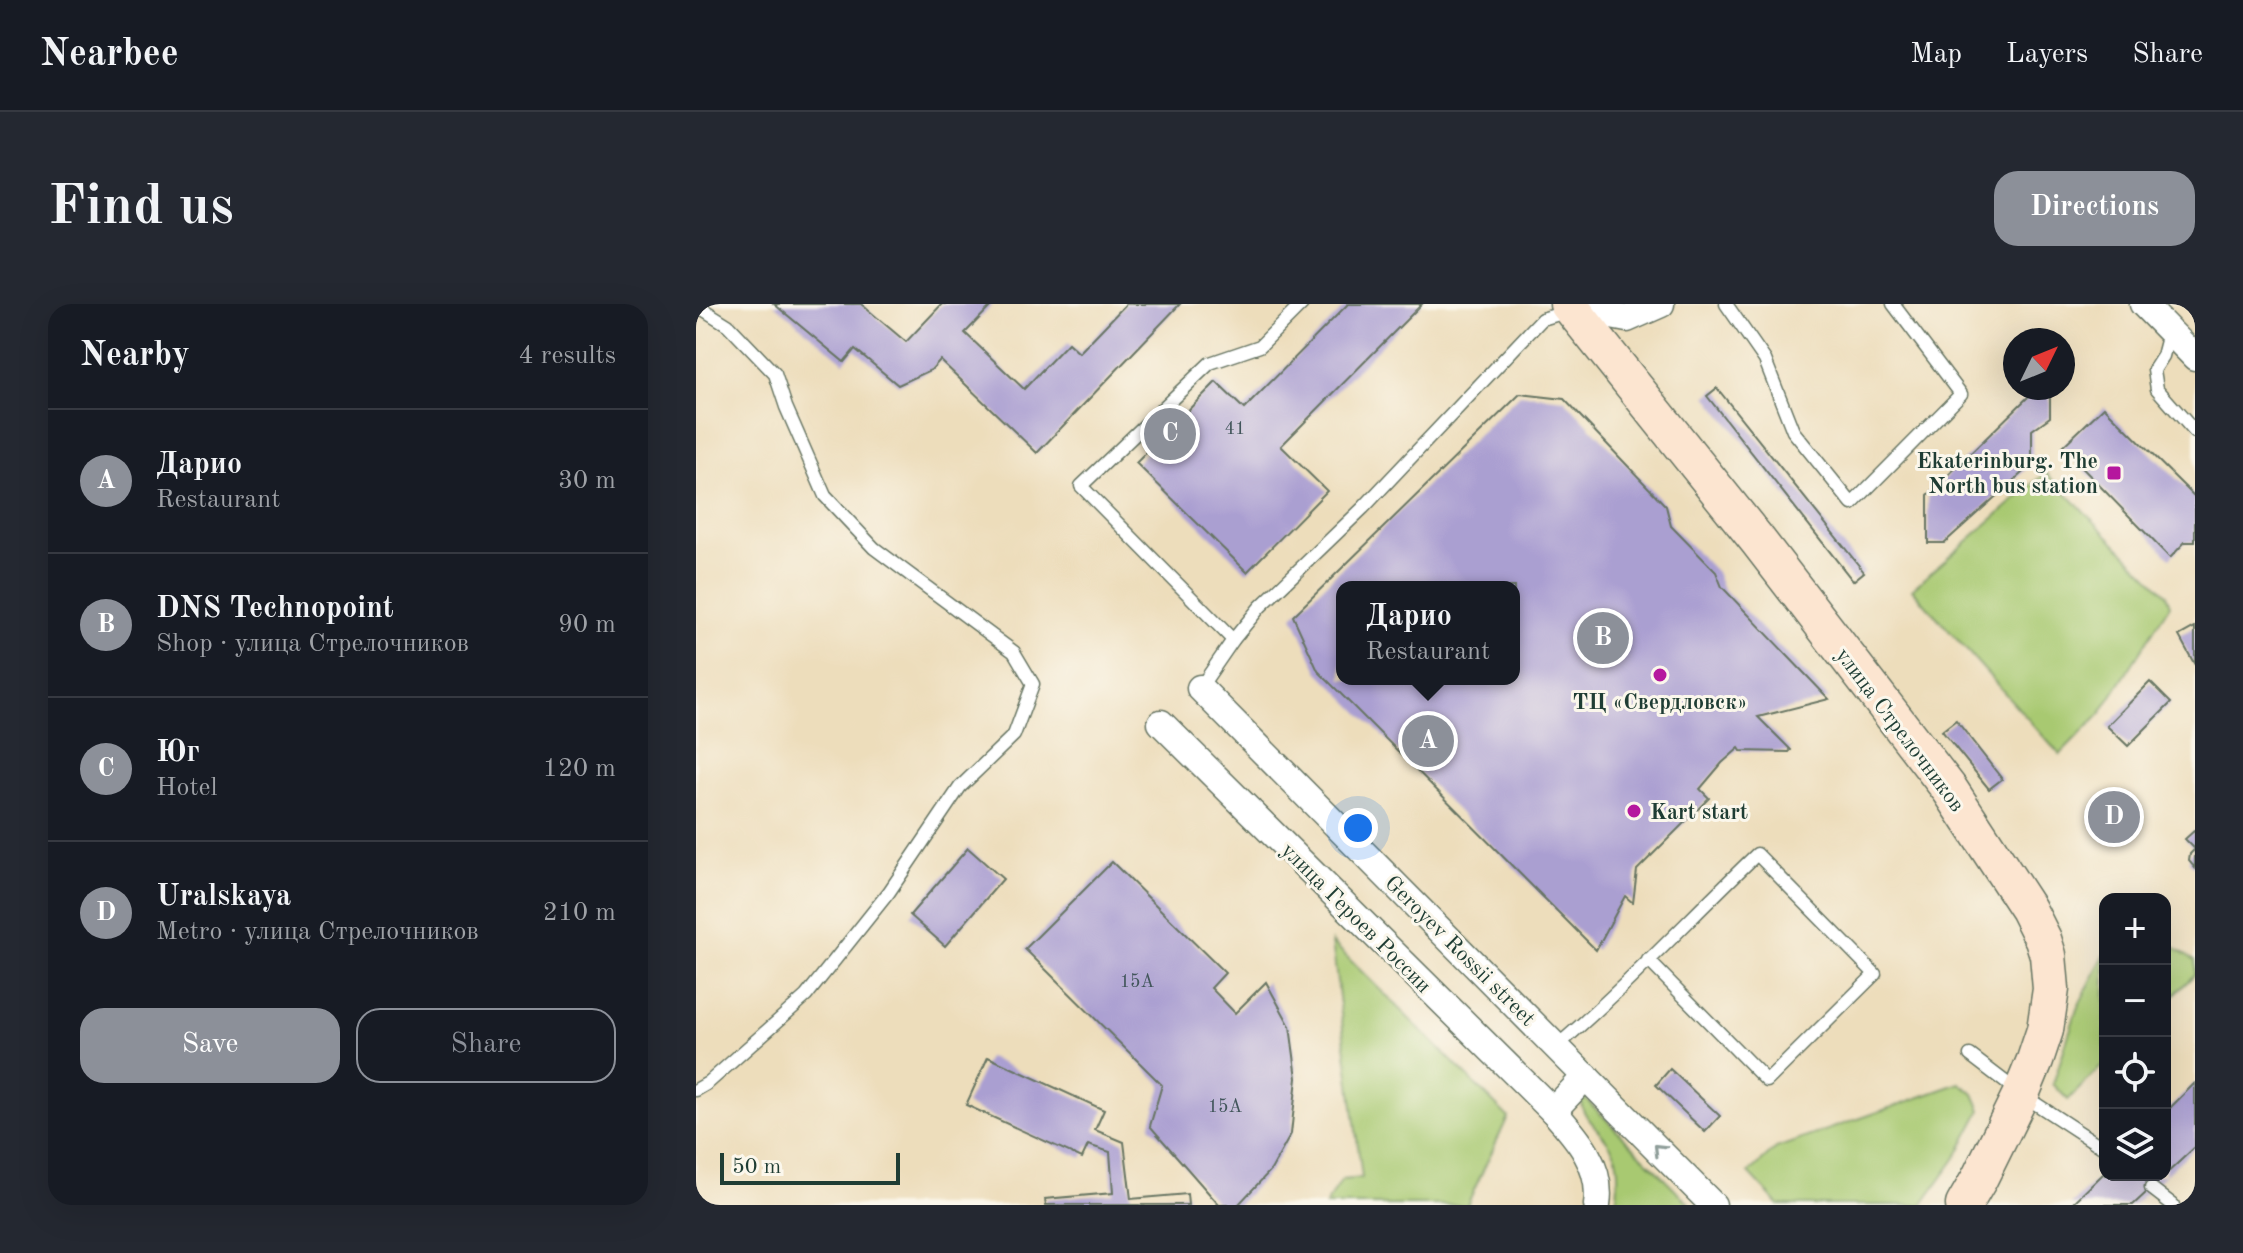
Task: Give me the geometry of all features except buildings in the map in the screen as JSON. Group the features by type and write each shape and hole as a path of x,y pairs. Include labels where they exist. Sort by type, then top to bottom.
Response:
{"main road":[{"name":"улица Стрелочников","path":"1571,307 1758,541 1950,790 2036,923 2048,955 2051,989 2045,1030 2021,1094 1964,1205"}],"street":[{"path":"1571,307 1627,319 1661,304"},
{"path":"2143,304 2195,357"},
{"name":"Geroyev Rossii street","path":"1200,688 1586,1076"},
{"name":"улица Героев России","path":"1161,723 1575,1135 1590,1159 1597,1179 1597,1205"},
{"path":"1553,1111 1586,1076 1713,1205"}],"lane":[{"path":"1233,640 1081,486 1210,363 1260,346 1302,304"},
{"path":"1726,304 1765,360 1793,431 1852,504 1961,394 1893,304"},
{"path":"696,305 728,325 775,374 825,496 874,548 1014,652 1033,684 1014,735 960,787 889,892 806,996 708,1083 696,1090"},
{"path":"1200,688 1260,607 1363,508 1542,319 1571,307"},
{"path":"2169,330 2163,356 2154,370 2157,389 2195,432"},
{"path":"1557,1046 1757,854 1875,974 1767,1081 1648,960"},
{"path":"1970,1055 2021,1094 2099,1145"},
{"path":"2151,1188 2173,1205"}],"green space":[{"path":"2046,473 2166,594 2170,605 2101,713 2060,755 1912,589"},
{"path":"1332,942 1508,1117 1467,1205 1326,1205 1342,1180 1362,1178"},
{"path":"2171,946 2195,960 2195,974 2171,998"},
{"path":"2099,965 2099,1069 2068,1100 2053,1084 2077,1009"},
{"path":"1960,1083 1974,1094 1981,1110 1955,1159 1922,1205 1779,1205 1749,1173 1776,1148"},
{"path":"1582,1095 1691,1205 1616,1205 1618,1173 1615,1154 1583,1110"}],"place":[{"name":"Юг","path":"1170,434"},
{"name":"Ekaterinburg. The North bus station","path":"2114,473"},
{"name":"DNS Technopoint","path":"1603,638"},
{"name":"ТЦ «Свердловск»","path":"1660,675"},
{"name":"Дарио","path":"1428,741"},
{"name":"Kart start","path":"1634,811"},
{"name":"Uralskaya","path":"2114,817"}]}
